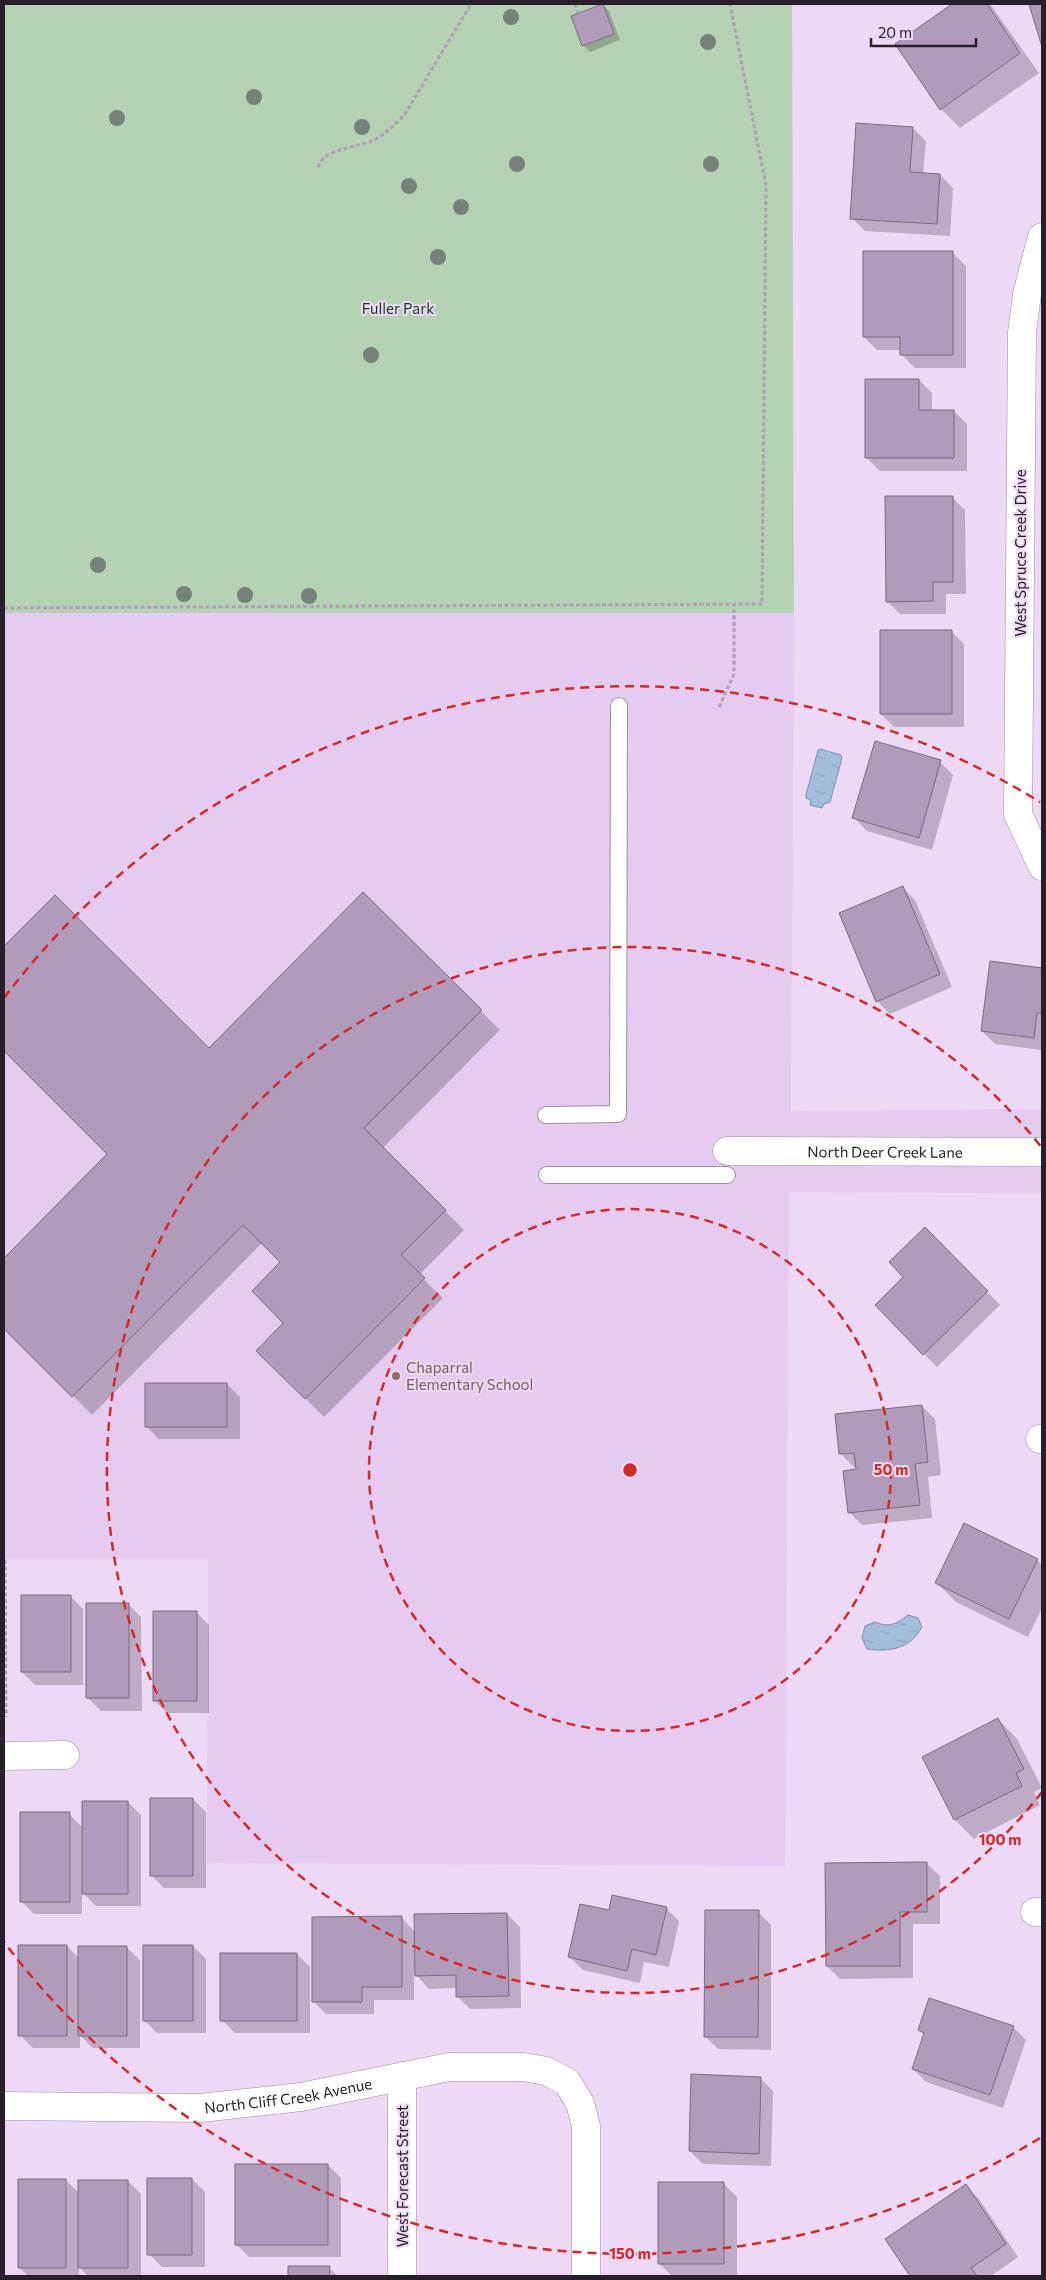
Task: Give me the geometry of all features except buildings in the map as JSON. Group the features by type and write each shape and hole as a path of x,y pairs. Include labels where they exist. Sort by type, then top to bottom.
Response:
{"street":[{"name":"West Spruce Creek Drive","path":"1042,237 1027,294 1022,333 1032,477 1018,814 1042,866"},
{"name":"North Deer Creek Lane","path":"727,1163 1042,1152"},
{"path":"4,1756 65,1756"},
{"name":"North Cliff Creek Avenue","path":"4,2106 201,2108 301,2097 449,2067 524,2067 546,2070 567,2082 580,2103 586,2126 586,2276"},
{"name":"West Forecast Street","path":"402,2076 402,2276"}],"lane":[{"path":"546,1115 618,1114 619,706"},
{"path":"547,1175 727,1163"}],"path":[{"path":"318,167 320,161 328,155 373,140 391,129 405,114 471,4"},
{"path":"575,4 578,13"},
{"path":"4,608 762,604 766,186 730,4"},
{"path":"719,707 734,674 734,604"},
{"path":"5,1560 6,1717"}],"shaded area":[{"name":"Chaparral Elementary School","path":"4,613 794,613 791,1111 1042,1109 1042,1193 789,1192 785,1866 207,1863 208,1559 4,1559"}],"green space":[{"name":"Fuller Park","path":"4,4 792,4 794,613 4,613"}],"water":[{"path":"818,750 841,755 842,758 830,802 824,804 822,808 810,805 811,800 806,798"},
{"path":"908,1615 918,1618 922,1627 912,1640 891,1649 867,1649 862,1638 865,1626 875,1622 885,1625 893,1624"}],"place":[{"name":"Chaparral Elementary School","path":"396,1376"}]}
